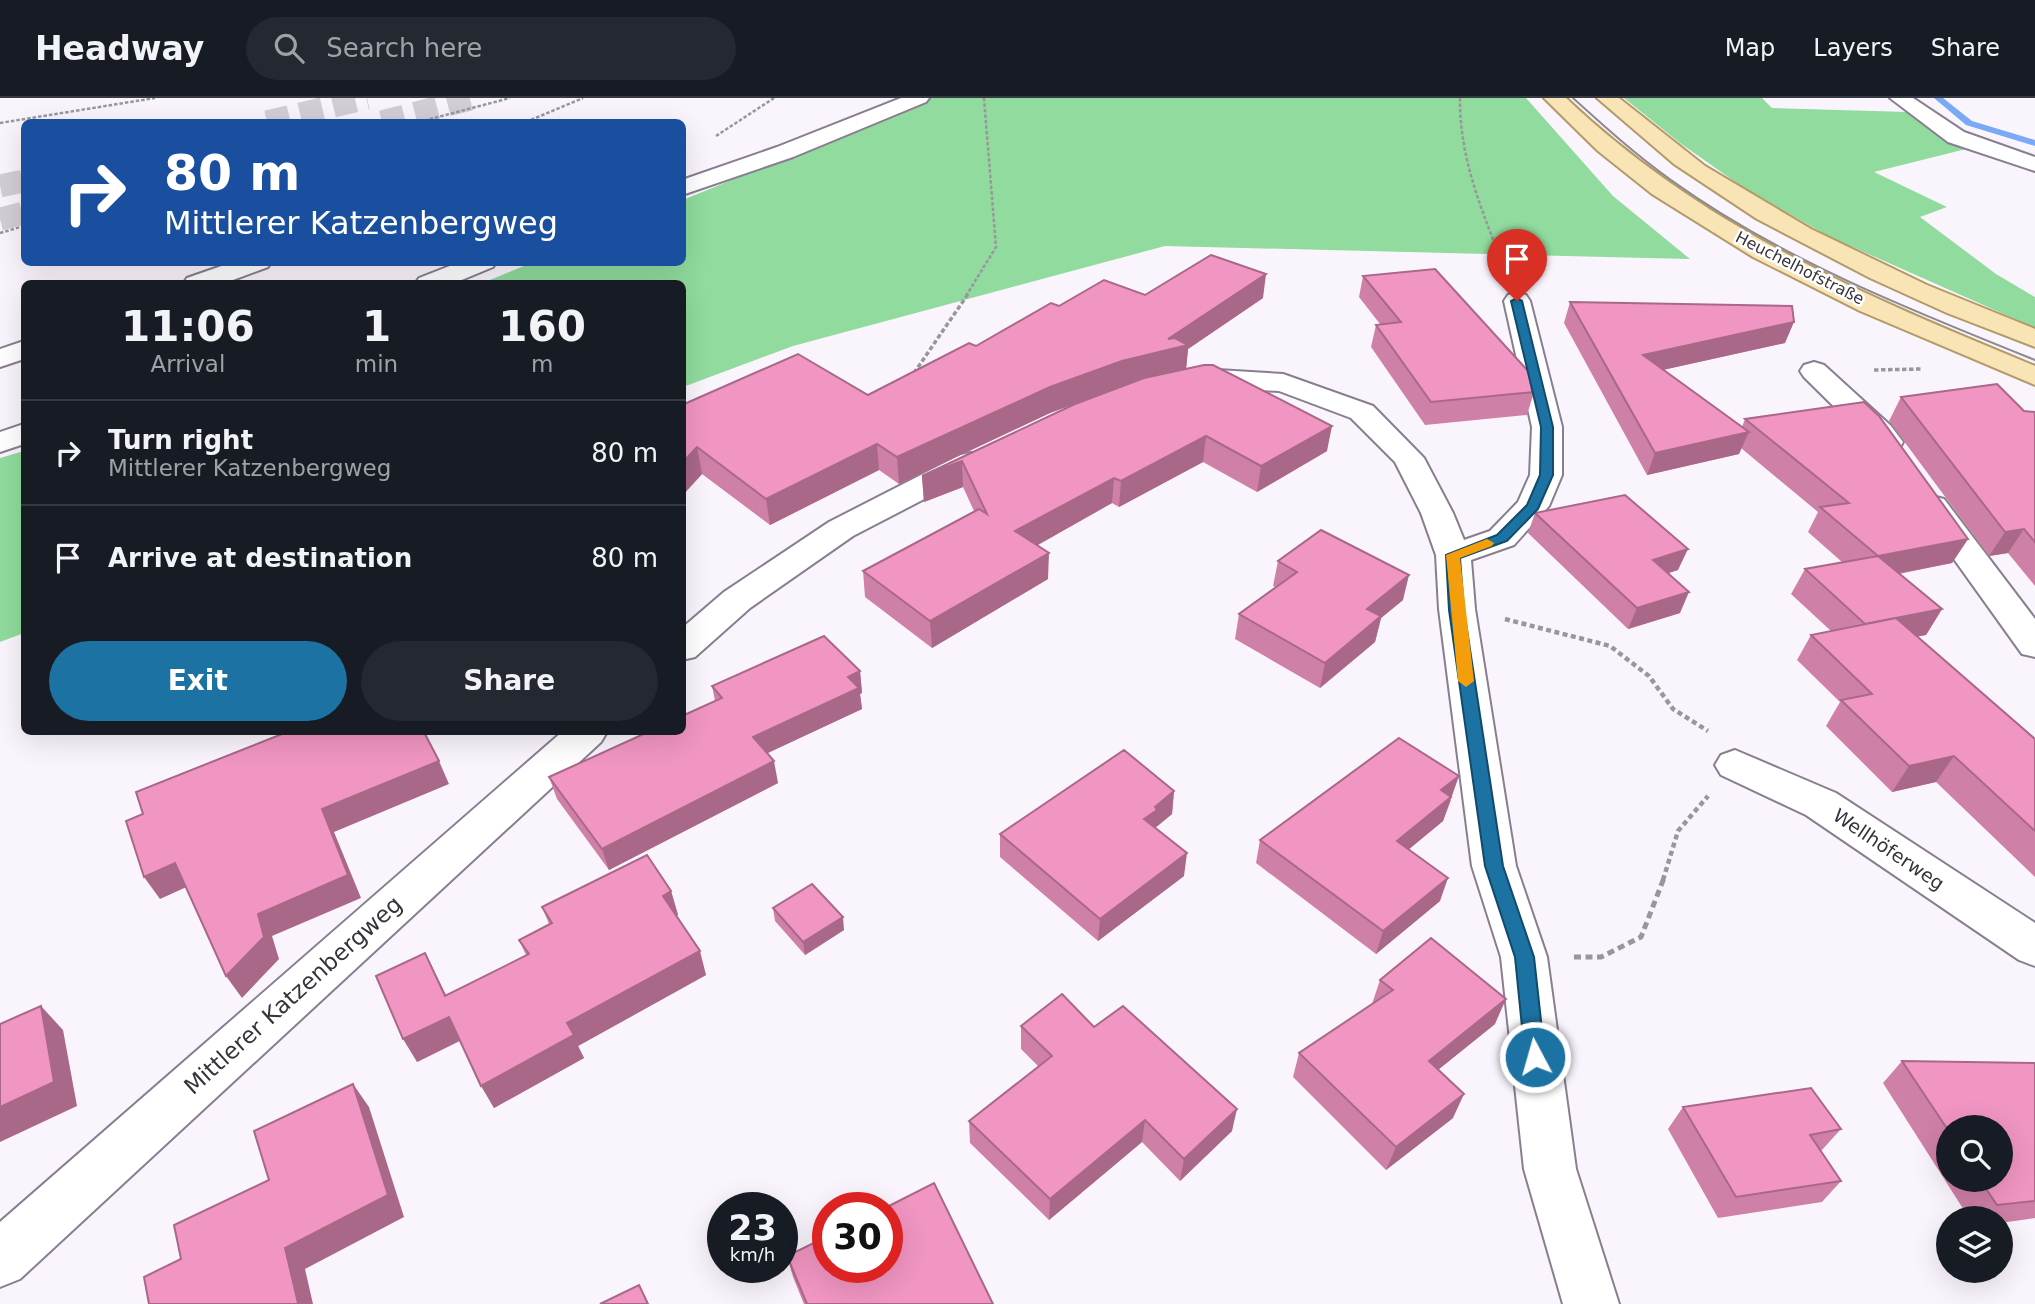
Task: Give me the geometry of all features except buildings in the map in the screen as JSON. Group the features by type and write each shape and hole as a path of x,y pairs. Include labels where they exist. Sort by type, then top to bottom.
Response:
{"main road":[{"name":"Heuchelhofstraße","path":"1554,98 1612,152 1674,198 1756,249 1926,331 2035,376"},
{"name":"Heuchelhofstraße","path":"1607,98 1665,147 1696,169 1809,239 1974,315 2035,339"}],"street":[{"path":"686,187 785,152 919,98"},
{"path":"1900,98 1956,137 2035,164"},
{"path":"207,280 248,266"},
{"path":"438,280 474,266"},
{"path":"1453,555 1502,538 1533,506 1546,475 1547,427 1517,301"},
{"path":"0,359 21,350"},
{"path":"1814,371 1880,432 2035,645"},
{"path":"1166,386 1201,378 1283,383 1362,412 1408,457 1437,513 1453,555 1457,610 1494,866 1524,957 1550,1169 1591,1304"},
{"path":"0,443 21,434"},
{"path":"686,645 737,600 841,530 1001,449"},
{"name":"Mittlerer Katzenbergweg","path":"0,1259 584,735"},
{"name":"Wellhöferweg","path":"1735,765 1821,804 2035,947"}],"path":[{"path":"25,119 155,98"},
{"path":"430,119 510,98"},
{"path":"533,119 583,98"},
{"path":"706,141 774,98"},
{"path":"912,375 958,310 996,247 984,98"},
{"path":"1460,98 1464,149 1517,301"},
{"path":"0,123 21,120"},
{"path":"0,233 21,227"},
{"path":"1814,371 1923,369"},
{"path":"1457,610 1611,646 1649,676 1673,709 1720,739 1735,765 1678,831 1661,887 1641,937 1601,957 1524,957"}],"green space":[{"path":"930,98 1526,98 1613,196 1690,259 1165,246 793,346 686,386 686,280 490,280 524,266 686,266 686,199"},
{"path":"1624,98 1762,98 1772,108 1907,112 1974,147 1874,172 1947,207 1920,217 1996,274 2035,297 2035,328 1828,236 1741,186 1680,143"},
{"path":"21,452 21,634 0,642 0,458"}],"waterway":[{"path":"1938,98 1969,123 2035,143"}],"tunnel":[{"path":"280,119 367,98"},
{"path":"394,119 474,98"},
{"path":"0,186 21,182"},
{"path":"0,219 21,214"}],"tram line":[{"path":"1573,98 1658,170 1757,234 1847,281 2035,360"}],"slow traffic":[{"path":"1466,681 1453,555 1487,543"}],"route":[{"path":"1517,301 1547,427 1546,475 1533,506 1502,538 1453,555 1457,610 1475,748 1494,866 1524,957 1535,1057"}]}
